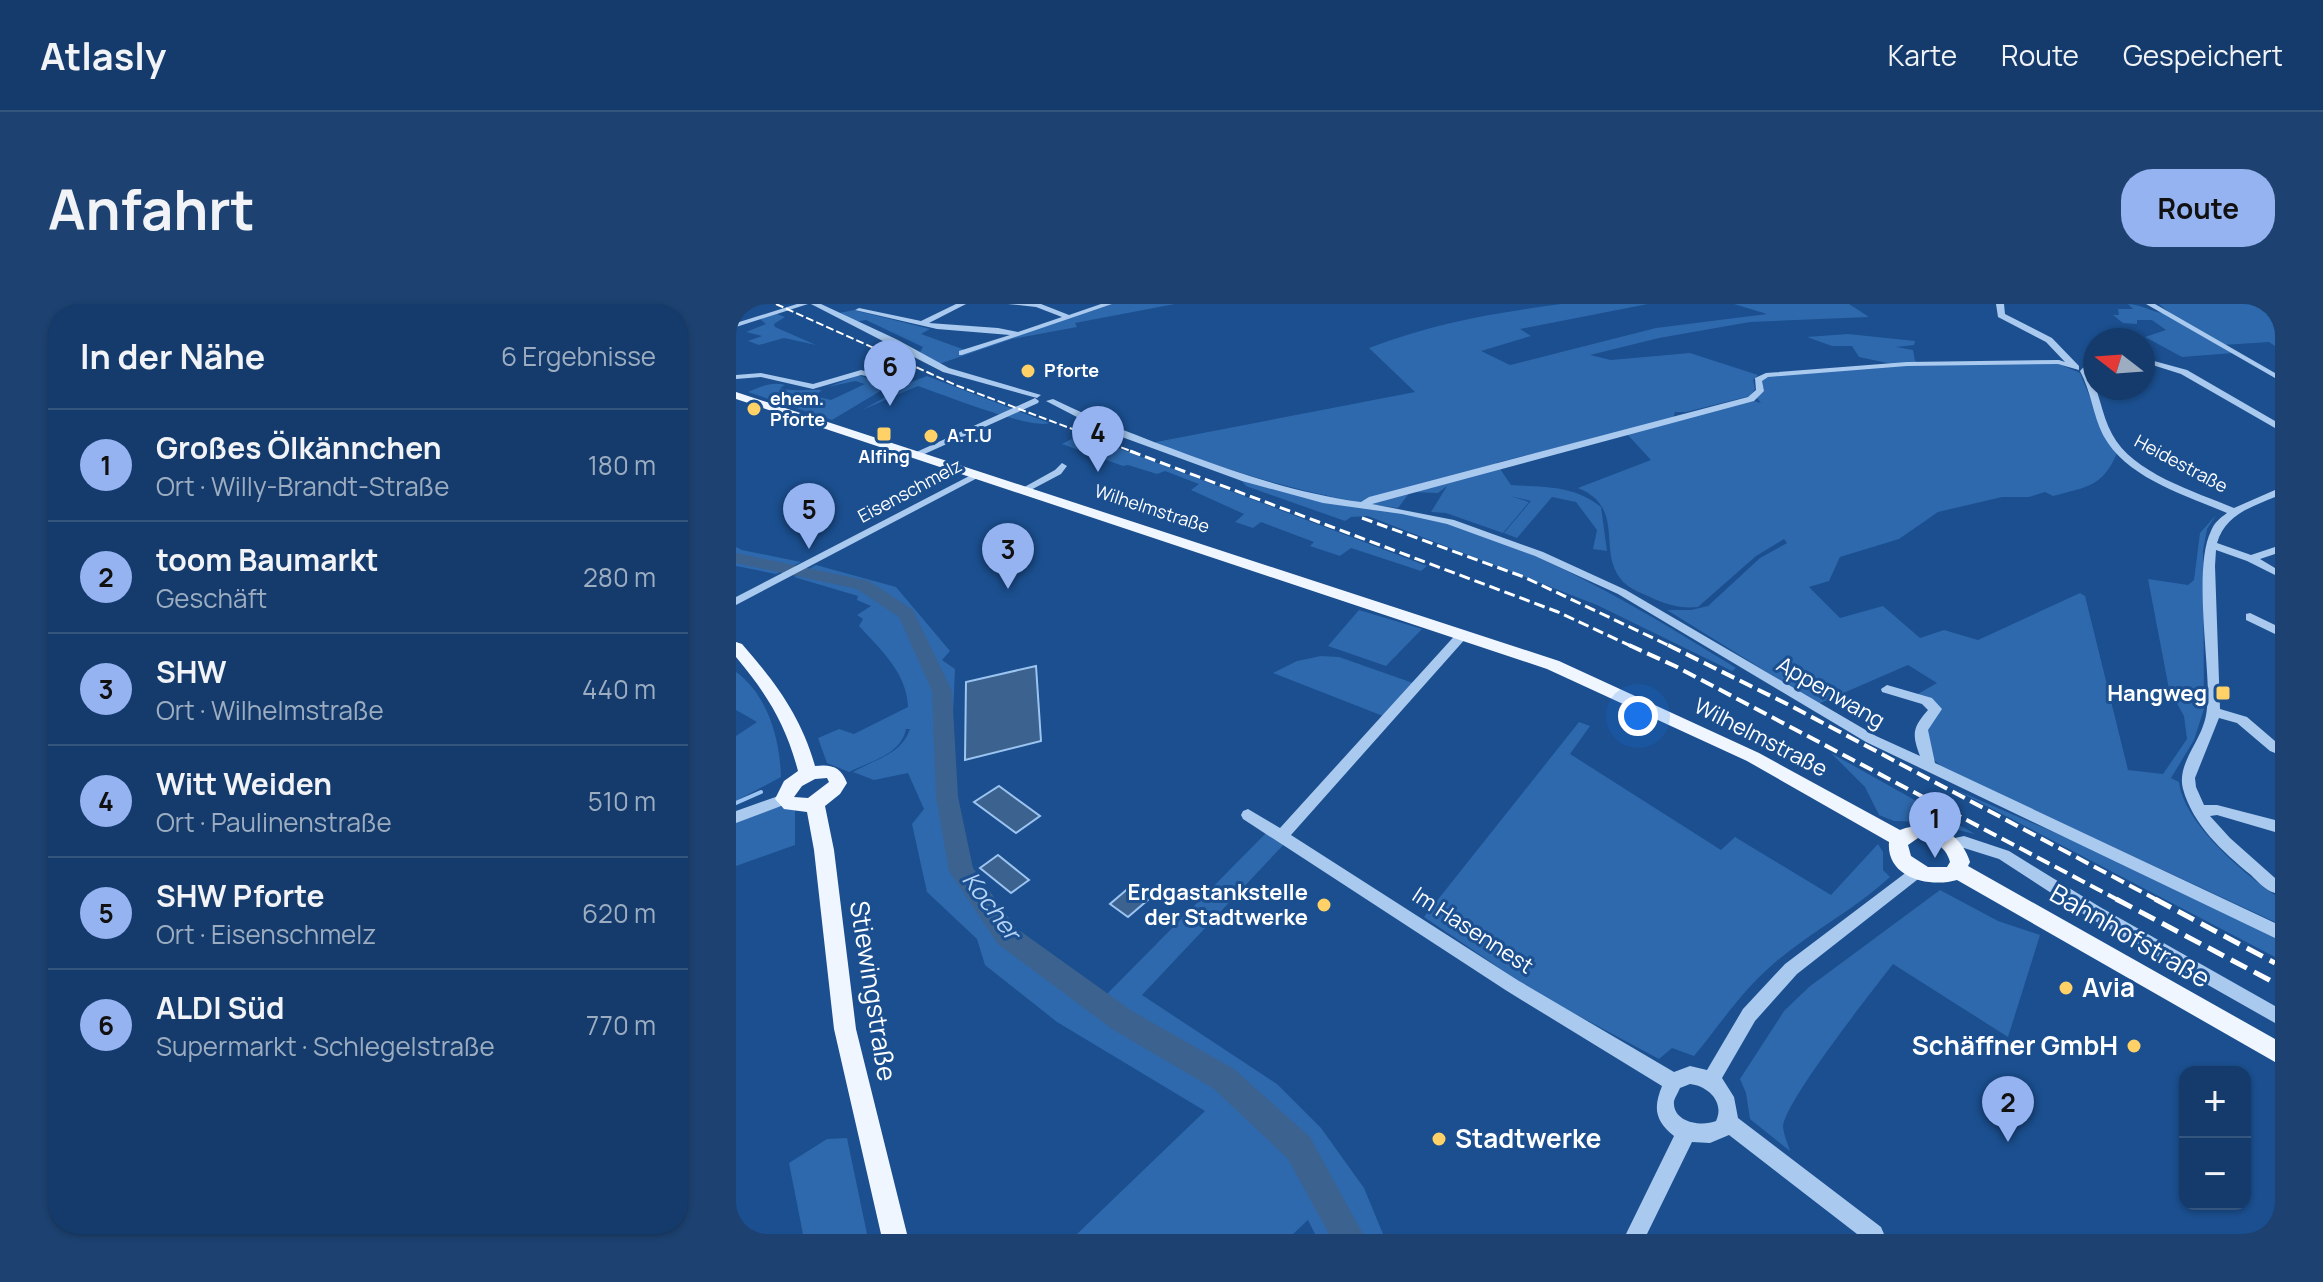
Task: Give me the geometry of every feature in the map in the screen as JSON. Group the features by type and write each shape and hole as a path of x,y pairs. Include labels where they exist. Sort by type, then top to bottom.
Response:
{"main road":[{"name":"Wilhelmstraße","path":"736,395 1553,665 1753,757 1900,839"},
{"path":"738,652 772,689 799,741 808,774"},
{"path":"830,772 838,778 831,793 815,803 794,806 784,799 790,785 808,774 830,772"},
{"name":"Stiewingstraße","path":"815,803 824,850 845,1029 894,1234"},
{"path":"1923,831 1951,844 1959,858 1957,870 1940,878 1917,872 1901,858 1897,848 1900,839 1907,833 1923,831"},
{"name":"Bahnhofstraße","path":"1957,870 2275,1051"}],"street":[{"path":"736,325 804,304"},
{"path":"815,304 946,370 1036,398"},
{"path":"875,304 859,310 921,324 1018,334"},
{"path":"921,324 962,304"},
{"path":"1012,304 1037,304 1068,317"},
{"path":"962,353 1108,304"},
{"path":"2000,304 1998,310 2006,319 2049,340 2063,360 2080,370 2083,368"},
{"path":"2150,304 2275,376"},
{"path":"736,312 769,315"},
{"path":"1364,505 1373,499 1751,399 1760,391 1758,380 1766,375 1929,363 2063,360"},
{"path":"2155,364 2184,372 2275,425"},
{"name":"Heidestraße","path":"2080,370 2107,433 2120,453 2162,479 2234,512"},
{"path":"736,377 761,375 813,387 861,372 877,376"},
{"path":"917,454 1036,398"},
{"name":"Appenwang","path":"1036,398 1050,401 1103,427 1245,479 1323,500 1450,522 1539,554 1609,585 1814,708 1928,766 2275,931"},
{"path":"1024,490 1058,472 1062,466"},
{"name":"Eisenschmelz","path":"755,592 980,474"},
{"path":"2275,493 2234,512 2216,529 2210,581 2214,712 2209,736 2188,773 2190,791 2219,837 2275,887"},
{"path":"2212,545 2251,559 2275,572"},
{"path":"2251,559 2275,550"},
{"path":"736,602 755,592"},
{"path":"736,613 755,592"},
{"path":"2250,617 2275,630"},
{"path":"1282,835 1463,634"},
{"path":"736,638 738,652"},
{"path":"1887,689 1927,701 1935,709 1923,724 1919,738 1929,760 1928,766"},
{"path":"2214,712 2242,720 2275,748"},
{"path":"736,817 784,799"},
{"path":"2200,811 2217,810 2275,826"},
{"name":"Im Hasennest","path":"1248,815 1513,986 1673,1082"},
{"path":"1951,844 1964,842 2004,855 2094,912 2275,1015"},
{"path":"1711,1080 1749,1015 1791,969 1917,872"},
{"path":"1690,1075 1711,1080 1728,1103 1726,1121 1721,1129 1705,1136 1686,1133 1670,1118 1666,1109 1665,1099 1673,1082 1690,1075"},
{"path":"1726,1121 1874,1234"},
{"path":"1636,1234 1686,1133"}],"shaded area":[{"path":"1111,304 1175,304 1075,323 1077,327 1012,339 936,365 920,352 923,347 866,320 855,322 839,313 854,310 930,329 921,334 968,351"},
{"path":"1561,304 1648,304 1520,329 1531,336 1481,351 1510,365 1656,328 1767,314 1734,304 1849,304 1869,317 1750,322 1659,338 1590,355 1611,360 1690,353 1758,375 1753,380 1755,389 1750,396 1675,412 1673,418 1496,463 1511,485 1570,491 1601,507 1607,551 1593,549 1597,530 1576,502 1552,497 1517,538 1504,533 1531,501 1510,496 1529,502 1503,533 1446,513 1431,512 1447,486 1438,493 1410,492 1398,508 1273,482 1151,443 1415,392 1369,348 1464,320"},
{"path":"2128,304 2170,313 2159,304 2275,304 2275,346 2269,342 2222,345 2234,353 2182,357 2155,342 2155,334 2166,330 2152,320 2137,320 2137,324 2123,323 2113,315 2119,315 2118,309 2133,309"},
{"path":"777,314 785,317 774,324 775,327 816,345 784,338 759,345 748,341 762,336 746,332 766,324 760,319"},
{"path":"1848,334 1915,341 1914,345 1896,347 1913,350 1915,361 1922,364 2059,364 2080,373 2083,400 2091,400 2105,434 2117,453 2099,479 2053,496 2045,492 2029,497 2002,497 1938,512 1899,539 1840,557 1829,581 1809,587 1840,618 1883,606 1920,638 1944,630 1978,640 2080,593 2085,596 2128,770 2163,774 2187,739 2184,716 2169,689 2148,579 2188,585 2194,580 2200,533 2216,515 2207,529 2203,550 2204,709 2194,740 2171,778 2179,782 2191,814 2216,845 2275,895 2275,922 1943,768 1931,757 1922,735 1937,716 1916,695 1937,683 1908,665 1818,704 1667,610 1691,610 1708,606 1760,558 1787,543 1784,539 1756,556 1698,607 1679,607 1656,600 1628,586 1618,575 1612,562 1603,508 1594,497 1578,488 1651,460 1627,434 1750,400 1761,403 1757,398 1758,380 1765,375 1892,364 1859,357 1852,346 1832,346 1807,337"},
{"path":"859,375 887,387 832,420 748,392 766,385 780,384 785,385 780,388 785,389 822,390 814,396 831,400 865,384 855,381 828,387"},
{"path":"927,376 1049,423 1039,424 1006,416 918,386 862,410 895,388"},
{"path":"1081,434 1427,566 1421,571 1351,548 1340,556 1310,546 1314,542 1261,522 1253,528 1235,522 1244,514 1191,490 1199,484 1165,471 1157,474 1123,466 1062,444"},
{"path":"1241,480 1398,511 1487,537 1562,568 1736,668 1732,671 1597,605 1368,516 1351,517 1345,521 1246,486"},
{"path":"736,547 801,562 776,574 736,566"},
{"path":"816,565 896,587 950,651 942,660 955,669 951,759 971,870 1015,932 1104,997 1271,828 1287,841 1142,995 1277,1084 1321,1128 1364,1188 1383,1234 1315,1234 1308,1220 1293,1234 1077,1234 1205,1111 1057,1022 985,965 977,939 927,892 912,824 924,809 908,773 874,780 853,772 894,751 910,729 906,729 903,738 891,751 849,772 827,763 818,738 839,729 854,734 908,707 907,695 898,673 859,626 863,619 857,615 871,606 857,600 858,596 794,577"},
{"path":"1359,610 1422,629 1386,666 1328,646"},
{"path":"1321,656 1339,657 1413,683 1383,716 1273,673 1297,661"},
{"path":"1036,666 1041,741 965,760 966,682"},
{"path":"736,672 756,693 770,719 778,748 781,777 736,801 736,736 757,722 736,710"},
{"path":"1579,722 1590,726 1570,754 1721,850 1735,837 1831,895 1878,844 1883,852 1883,870 1890,877 1760,976 1694,1056 1672,1048 1659,1059 1538,994 1424,917"},
{"path":"1831,753 1975,834 1922,822 1894,821 1879,815 1865,787"},
{"path":"999,786 1040,816 1016,833 974,802"},
{"path":"1954,789 2083,845 2275,937 2275,957"},
{"path":"778,806 795,810 795,845 736,866 736,820"},
{"path":"998,855 1029,880 1011,893 980,868"},
{"path":"1131,886 1149,899 1128,917 1110,904"},
{"path":"1940,890 1998,921 2040,935 2008,1037 1893,964 1799,1093 1783,1126 1790,1151 1750,1119 1746,1093 1740,1079 1784,1011 1809,987"},
{"path":"847,1138 867,1234 803,1234 789,1163 827,1139"}],"waterway":[{"path":"2258,304 2275,314"},
{"name":"Kocher","path":"736,558 863,585 907,614 942,691 947,797 961,871 1007,936 1122,1020 1224,1079 1299,1148 1347,1234"},
{"path":"736,803 761,792"}],"railway":[{"path":"776,304 958,386 1136,453"},
{"path":"1130,451 1558,612 1633,647"},
{"path":"1362,518 1524,577 1672,647"},
{"path":"1629,645 1675,666 2120,901"},
{"path":"1668,645 1791,706 2159,901"},
{"path":"2116,899 2275,983"},
{"path":"2155,899 2275,963"}],"place":[{"name":"Pforte","path":"1028,371"},
{"name":"ALDI Süd","path":"890,406"},
{"name":"ehem. Pforte","path":"754,409"},
{"name":"Alfing","path":"884,434"},
{"name":"A.T.U","path":"931,436"},
{"name":"Witt Weiden","path":"1098,472"},
{"name":"SHW Pforte","path":"809,549"},
{"name":"SHW","path":"1008,589"},
{"name":"Hangweg","path":"2223,693"},
{"name":"Großes Ölkännchen","path":"1935,858"},
{"name":"Erdgastankstelle der Stadtwerke","path":"1324,905"},
{"name":"Avia","path":"2066,988"},
{"name":"Schäffner GmbH","path":"2134,1046"},
{"name":"Stadtwerke","path":"1439,1139"},
{"name":"toom Baumarkt","path":"2008,1142"}]}
